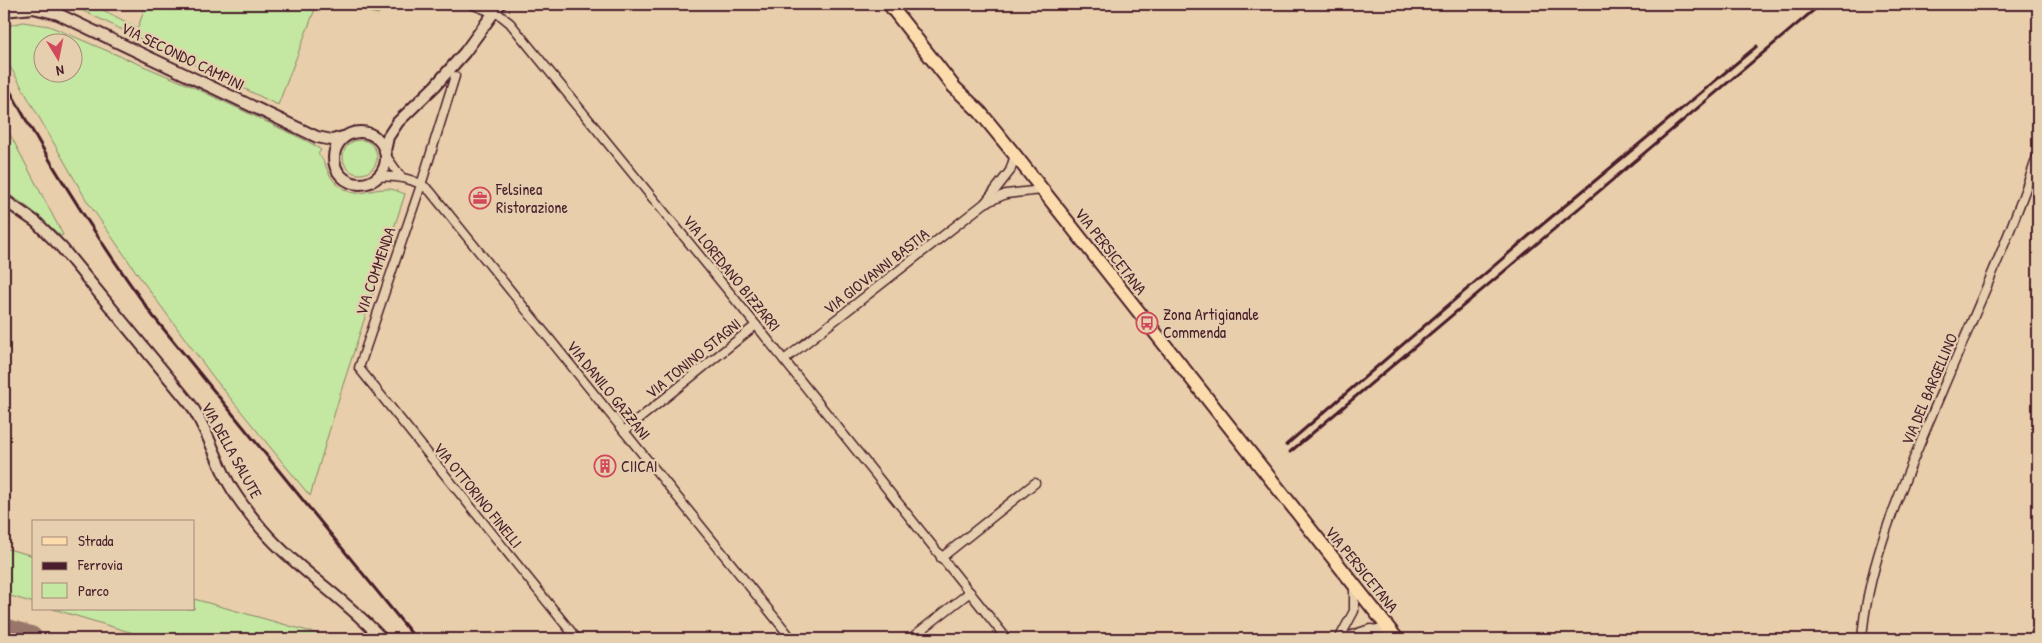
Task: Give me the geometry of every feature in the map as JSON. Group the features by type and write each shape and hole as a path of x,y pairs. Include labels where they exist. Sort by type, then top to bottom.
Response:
{"main road":[{"name":"VIA PERSICETANA","path":"889,4 954,87 980,112 1015,155 1394,635"}],"street":[{"path":"470,4 494,13"},
{"path":"377,177 384,166 388,137 398,122 441,79 500,4"},
{"name":"VIA SECONDO CAMPINI","path":"4,11 33,8 58,14 317,138 328,148 334,164"},
{"name":"VIA LOREDANO BIZZARRI","path":"494,13 510,23 756,325 1007,639"},
{"name":"VIA COMMENDA","path":"359,368 421,185 455,76"},
{"path":"398,122 383,131 350,133 344,137 335,150 334,164 342,177 349,182 364,184 377,177 401,177 421,185"},
{"path":"366,133 378,139 385,154 401,177"},
{"name":"VIA SECONDO CAMPINI","path":"317,138 332,140 344,137"},
{"name":"VIA DEL BARGELLINO","path":"1862,639 1878,555 1884,537 1932,415 1982,302 2038,154"},
{"name":"VIA GIOVANNI BASTIA","path":"784,360 985,203 1010,171 1015,155"},
{"name":"VIA DANILO GAZZANI","path":"421,185 436,199 792,639"},
{"name":"VIA GIOVANNI BASTIA","path":"985,203 1006,194 1042,190"},
{"name":"VIA DELLA SALUTE","path":"4,200 36,222 62,248 191,405 207,432 227,479 261,527 293,561 346,603 382,639"},
{"name":"VIA TONINO STAGNI","path":"624,431 756,325"},
{"name":"VIA OTTORINO FINELLI","path":"359,368 577,639"},
{"path":"941,558 1035,483"},
{"path":"1340,639 1354,611 1353,584"},
{"path":"910,639 970,592"},
{"path":"1340,639 1370,629 1394,635"}],"green space":[{"path":"69,4 91,4 138,28 146,4 317,4 278,105"},
{"path":"335,4 388,4 378,14"},
{"path":"23,22 49,26 63,32 32,32 32,82 82,82 82,40 191,86 309,142 321,150 318,154 334,181 350,192 361,193 388,189 405,194 342,388 310,496 214,378 141,279 87,201 4,56 4,27"},
{"path":"4,123 63,235 61,236 29,208 4,191"},
{"path":"360,140 367,141 372,145 376,150 376,164 372,169 367,173 360,174 353,173 348,169 344,164 343,157 344,150 348,145 353,141"},
{"path":"4,548 32,555 32,602 4,594"},
{"path":"195,599 336,639 153,639 56,610 195,610"}],"taxiway":[{"path":"4,631 30,639"}],"railway":[{"path":"1290,452 1821,4"},
{"path":"1286,445 1531,234 1757,46"},
{"path":"4,80 74,200 153,316 416,639"}],"place":[{"name":"Felsinea Ristorazione","path":"480,198"},
{"name":"Zona Artigianale Commenda","path":"1147,323"},
{"name":"CIICAI","path":"605,466"}]}
